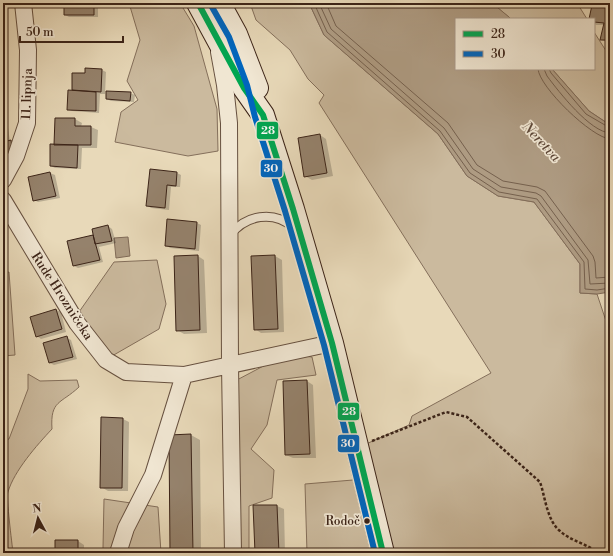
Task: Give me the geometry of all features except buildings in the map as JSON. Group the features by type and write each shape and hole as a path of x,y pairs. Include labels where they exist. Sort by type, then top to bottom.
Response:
{"main road":[{"path":"198,3 244,88 263,115"},
{"path":"219,3 236,34 253,76 263,115 300,233 332,343 383,553"}],"street":[{"name":"11. lipnja","path":"3,180 16,156 27,122 28,50 23,3"},
{"path":"216,38 226,85 229,123 230,366 233,553"},
{"path":"3,200 9,223"},
{"name":"Rude Hrozničeka","path":"9,223 77,323 106,360 126,372 184,375 332,343"},
{"path":"118,553 126,528 152,475 184,375"}],"lane":[{"path":"229,236 241,224 249,219 268,216 280,219 300,233"}],"path":[{"path":"357,448 446,412 467,417 540,482 545,496 546,509 559,531 599,553"}],"shaded area":[{"path":"129,3 180,3 194,26 217,109 218,151 188,156 115,142 121,112 138,100 127,81 140,40"},
{"path":"250,3 309,3 324,35 438,134 467,176 498,196 534,202 580,264 580,293 597,294 610,333 610,553 307,553 305,484 365,479 357,448 409,425 412,416 491,373 319,103 324,95 308,79 290,50 256,20"},
{"path":"492,3 577,3 586,18 510,18"},
{"path":"595,34 610,57 610,125 589,111 553,70 595,70"},
{"path":"157,260 166,304 159,329 112,356 79,312 114,262"},
{"path":"9,272 15,355 3,356 3,273"},
{"path":"296,355 312,357 316,375 277,380 267,425 251,449 274,470 272,498 249,506 249,553 238,553 235,381 271,362"},
{"path":"28,374 40,381 77,380 79,387 55,407 52,420 52,429 21,467 11,484 8,492 8,511 13,553 3,553 3,441 9,439 28,389"},
{"path":"104,499 158,507 161,553 106,553 103,548"}],"water":[{"name":"Neretva","path":"309,3 492,3 509,17 510,18 455,18 455,70 553,70 589,111 610,125 610,292 597,294 580,293 580,264 534,202 498,196 467,176 438,134 324,35"},
{"path":"128,237 130,256 116,258 114,238"}],"transit line":[{"name":"28","path":"198,3 244,88 263,115 293,209 332,343 383,553"},
{"name":"30","path":"212,7 229,37 247,85 255,117 285,211 324,345 375,553"}],"place":[{"name":"Rodoč","path":"367,521"}]}
